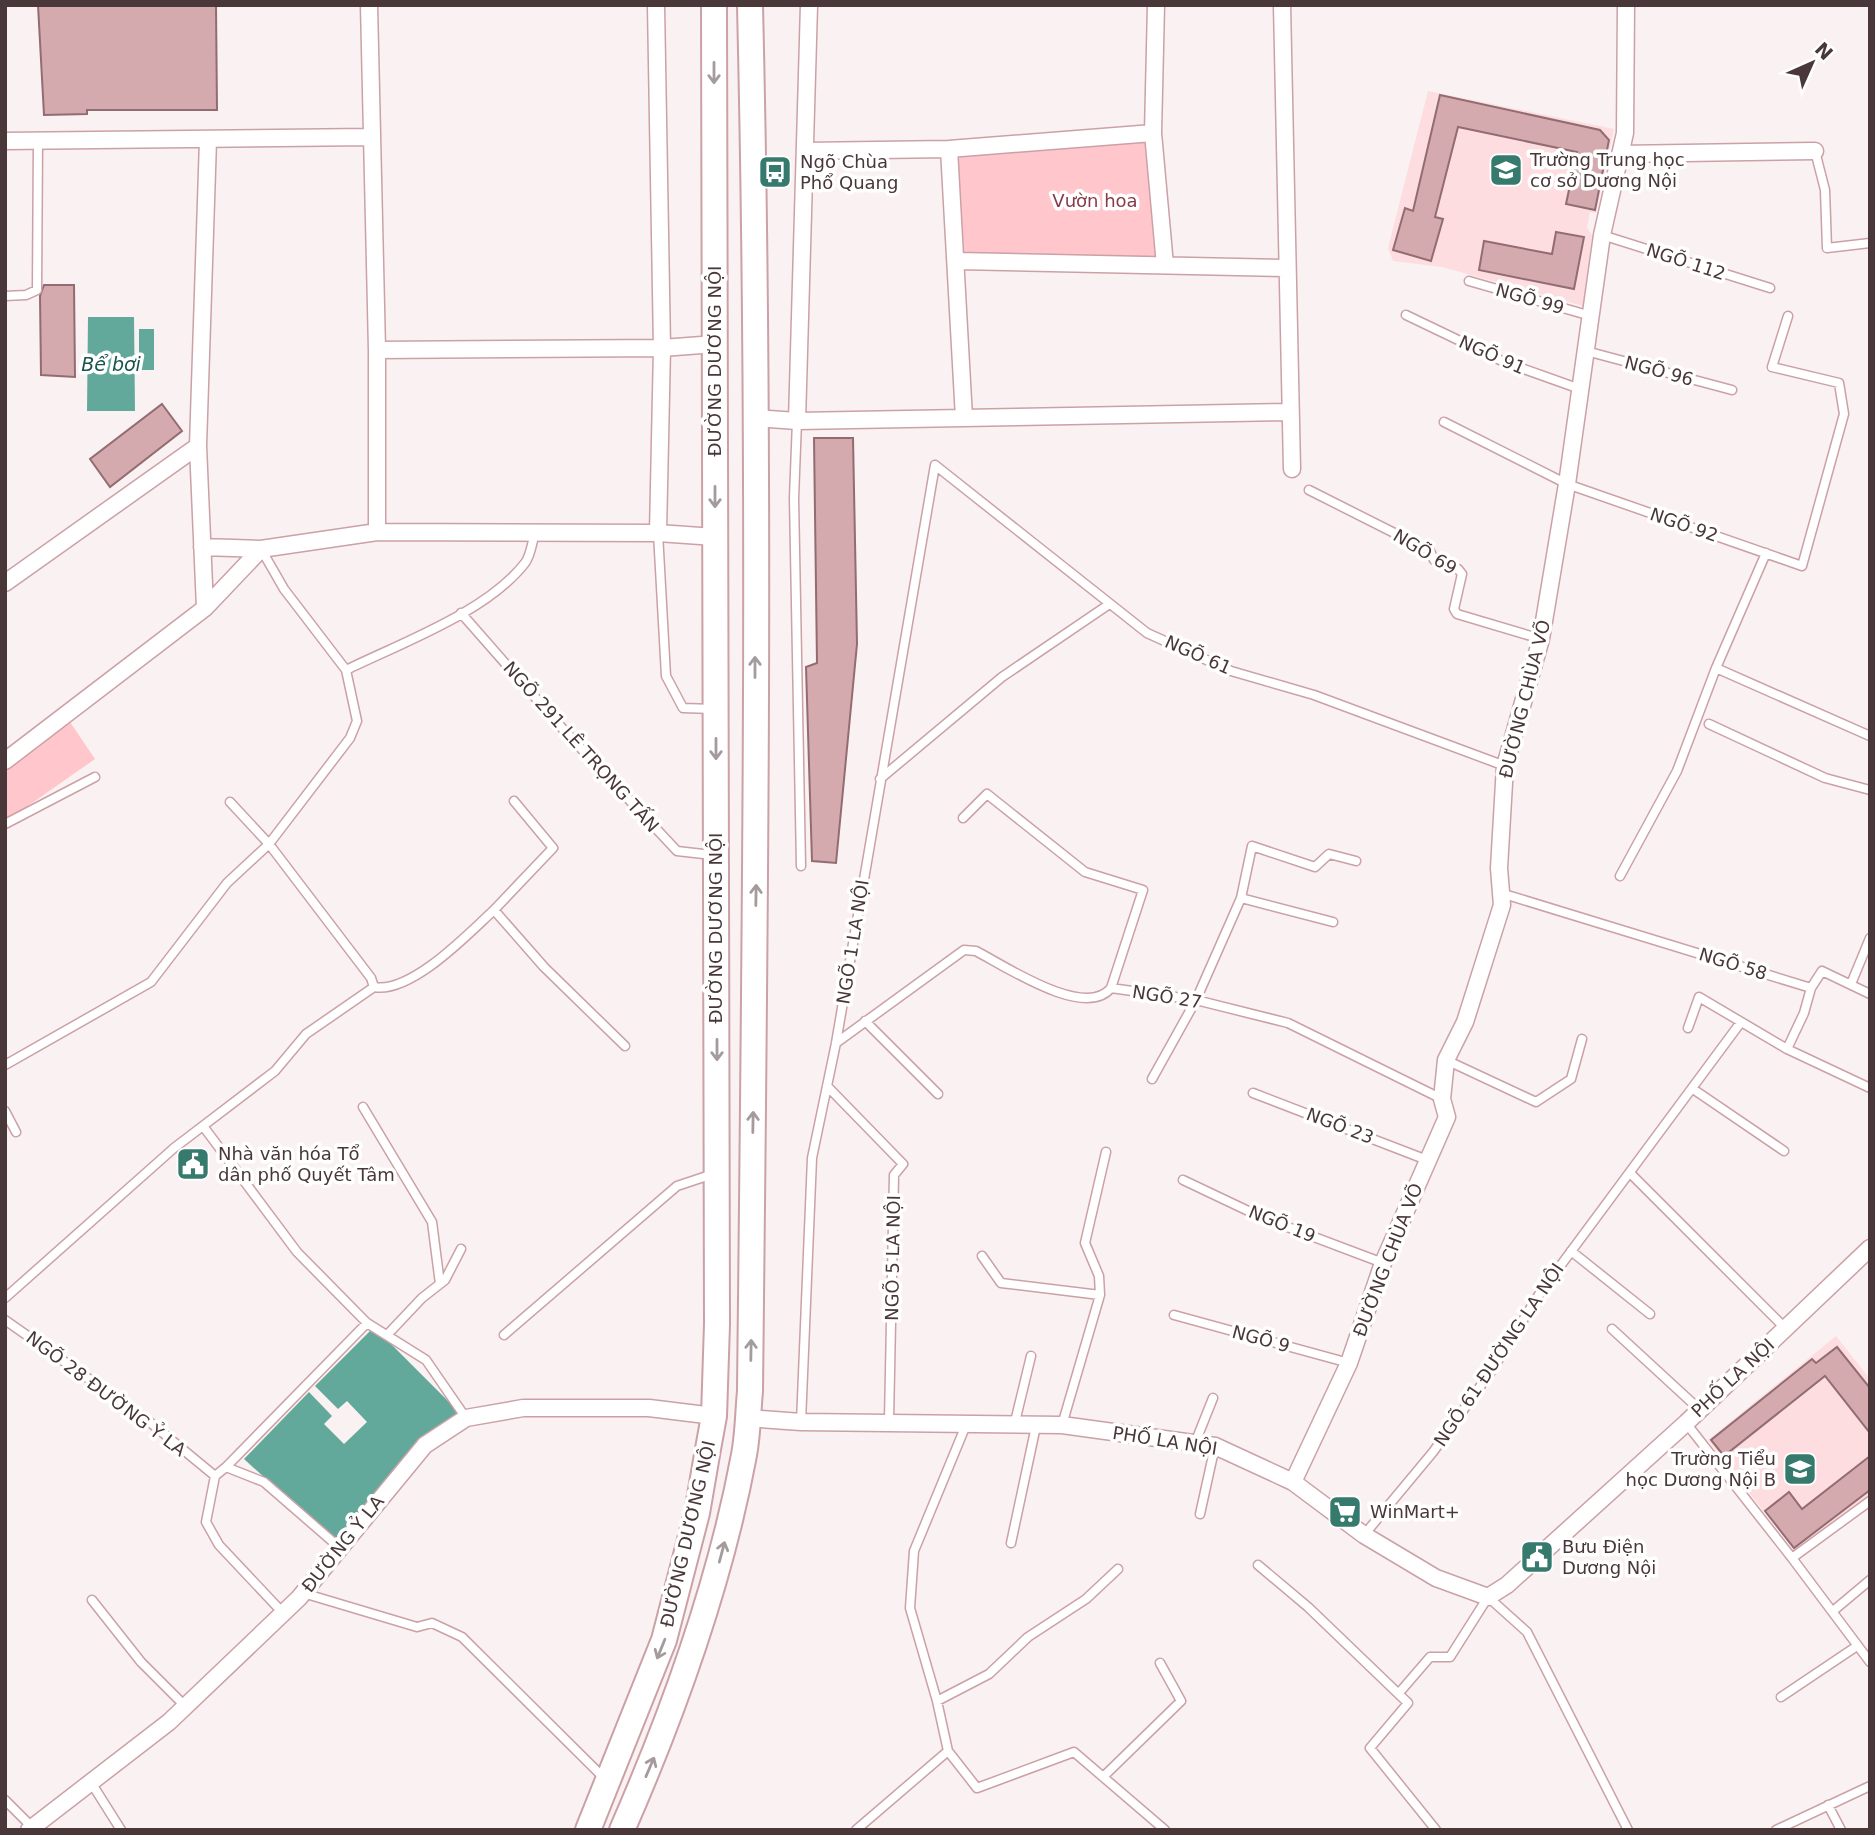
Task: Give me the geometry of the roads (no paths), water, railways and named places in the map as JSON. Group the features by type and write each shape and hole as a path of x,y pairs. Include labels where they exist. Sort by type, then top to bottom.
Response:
{"main road":[{"name":"ĐƯỜNG DƯƠNG NỘI","path":"588,1830 664,1640 697,1513 713,1416 717,1173 714,5"},
{"name":"ĐƯỜNG DƯƠNG NỘI","path":"622,1830 656,1752 711,1591 734,1505 750,1391 756,889 755,418 750,5"},
{"path":"713,1416 747,1418"}],"street":[{"path":"369,5 377,350 377,532"},
{"path":"656,5 662,348 658,533"},
{"path":"797,421 809,5"},
{"path":"1156,5 1153,133 1165,265"},
{"path":"1282,5 1292,469"},
{"name":"ĐƯỜNG CHÙA VÕ","path":"1293,1482 1349,1363 1382,1263 1447,1117 1442,1099 1446,1060 1465,1022 1504,894 1499,867 1505,766 1541,639 1567,484 1602,235 1625,133 1626,5"},
{"path":"805,151 949,149 1153,133"},
{"path":"5,141 370,137"},
{"path":"205,608 198,446 208,140"},
{"path":"949,149 964,418"},
{"path":"1620,154 1815,151"},
{"path":"957,261 1287,268"},
{"path":"377,350 662,348 715,344"},
{"path":"755,418 797,421 1290,412"},
{"path":"5,583 198,446"},
{"path":"202,547 261,549 377,532 658,533 715,537"},
{"path":"5,761 205,608 261,549"},
{"name":"PHỐ LA NỘI","path":"747,1418 801,1422 1062,1425 1215,1446 1293,1482 1364,1535 1436,1578 1488,1597 1507,1585 1686,1423 1868,1253"},
{"name":"ĐƯỜNG Ỷ LA","path":"30,1829 92,1784 186,1707 303,1593 425,1446 466,1418 523,1408 649,1408 713,1416"}],"lane":[{"path":"5,296 26,295 37,290 38,141"},
{"path":"1815,151 1825,190 1828,248 1870,243"},
{"name":"NGÕ 112","path":"1602,235 1770,288"},
{"name":"NGÕ 99","path":"1469,281 1591,317"},
{"name":"NGÕ 91","path":"1406,315 1504,362 1580,389"},
{"name":"NGÕ 92","path":"1444,422 1567,484 1802,566 1844,414 1839,383 1772,367 1788,316"},
{"name":"NGÕ 96","path":"1586,351 1732,390"},
{"path":"797,421 794,498 801,866"},
{"name":"NGÕ 61","path":"935,465 1147,633 1231,671 1314,695 1505,766"},
{"name":"NGÕ 1 LA NỘI","path":"801,1422 812,1158 836,1043 935,465"},
{"name":"NGÕ 69","path":"1309,490 1430,551 1434,560 1458,569 1462,574 1454,609 1457,614 1541,639"},
{"path":"346,670 461,613 495,592 526,561 535,533"},
{"path":"658,533 666,676 683,708 716,709"},
{"path":"5,1065 150,982 227,883 269,844 350,738 358,721 346,670 284,589 261,549"},
{"path":"1620,876 1676,771 1716,668 1766,553"},
{"path":"880,779 1002,677 1108,604"},
{"name":"NGÕ 291 LÊ TRỌNG TẤN","path":"461,613 677,851 716,856"},
{"path":"1716,668 1870,736"},
{"path":"1709,724 1825,778 1870,790"},
{"path":"5,824 95,777"},
{"name":"NGÕ 27","path":"964,818 986,794 1085,872 1143,890 1111,988 1196,1000 1288,1023 1442,1099"},
{"path":"5,1298 203,1126 275,1071 306,1034 374,987 384,989 411,978 449,951 494,910 553,848 513,801"},
{"path":"230,802 269,844 371,978 374,987"},
{"path":"1152,1079 1196,1000 1241,898 1252,846 1315,867 1329,854 1356,861"},
{"name":"NGÕ 58","path":"1504,894 1811,988"},
{"path":"1241,898 1333,922"},
{"path":"494,910 544,967 625,1046"},
{"path":"1851,984 1870,938"},
{"path":"836,1043 964,950 976,951 1073,998 1094,999 1105,995 1111,988"},
{"path":"1787,1049 1804,1013 1811,988 1822,971 1870,994"},
{"path":"1688,1028 1699,997 1787,1049 1870,1088"},
{"path":"865,1021 938,1094"},
{"name":"NGÕ 61 ĐƯỜNG LA NỘI","path":"1364,1535 1433,1452 1492,1370 1571,1251 1631,1174 1741,1021"},
{"path":"1446,1060 1536,1102 1572,1079 1582,1039"},
{"name":"NGÕ 5 LA NỘI","path":"827,1086 903,1164 894,1175 889,1421"},
{"path":"1693,1089 1784,1150"},
{"name":"NGÕ 23","path":"1253,1093 1427,1160"},
{"path":"363,1107 432,1222 440,1284"},
{"path":"5,1111 16,1132"},
{"path":"203,1126 297,1252 368,1323 426,1360 466,1418"},
{"path":"1062,1425 1100,1295 1099,1276 1085,1243 1106,1152"},
{"path":"504,1335 677,1186 717,1173"},
{"path":"1631,1174 1786,1329"},
{"name":"NGÕ 19","path":"1183,1180 1261,1217 1382,1263"},
{"path":"387,1335 449,1276 461,1249"},
{"path":"1571,1251 1650,1314"},
{"path":"982,1256 1001,1283 1100,1295"},
{"name":"NGÕ 9","path":"1174,1315 1349,1363"},
{"name":"NGÕ 28 ĐƯỜNG Ỷ LA","path":"5,1321 146,1419 215,1476"},
{"path":"284,1613 219,1545 206,1522 215,1476 368,1323"},
{"path":"1612,1329 1700,1410"},
{"path":"1014,1426 1031,1356"},
{"path":"1195,1443 1213,1398"},
{"path":"1686,1423 1870,1662"},
{"path":"966,1425 914,1550 910,1608 937,1701 948,1751 977,1788 1074,1752 1165,1830"},
{"path":"1011,1543 1035,1426"},
{"path":"1200,1514 1215,1446"},
{"path":"226,1467 264,1482 340,1548"},
{"path":"1792,1558 1870,1501"},
{"path":"1258,1565 1308,1607 1408,1703 1370,1748 1436,1830"},
{"path":"937,1701 989,1674 1028,1637 1086,1599 1118,1569"},
{"path":"1833,1611 1870,1580"},
{"path":"303,1593 417,1627 432,1623 462,1637 607,1780"},
{"path":"1398,1693 1430,1657 1450,1657 1488,1597 1527,1632 1628,1830"},
{"path":"92,1600 141,1662 186,1707"},
{"path":"1781,1697 1857,1646"},
{"path":"1103,1777 1181,1701 1160,1663"},
{"path":"856,1830 948,1751"},
{"path":"92,1784 121,1830"},
{"path":"1776,1830 1870,1786"},
{"path":"5,1800 30,1829"},
{"path":"1828,1805 1841,1830"}],"water":[{"name":"Bể bơi","path":"88,317 134,317 135,411 87,411"},
{"path":"139,329 154,329 154,370 139,370"},
{"path":"374,1327 464,1417 424,1445 340,1546 244,1459 309,1392 332,1416 324,1424 344,1444 367,1422 347,1401 338,1409 315,1386"}],"place":[{"name":"Trường Trung học cơ sở Dương Nội","path":"1506,170"},
{"name":"Ngõ Chùa Phổ Quang","path":"775,172"},
{"name":"Nhà văn hóa Tổ dân phố Quyết Tâm","path":"193,1164"},
{"name":"Trường Tiểu học Dương Nội B","path":"1800,1469"},
{"name":"WinMart+","path":"1345,1512"},
{"name":"Bưu Điện Dương Nội","path":"1537,1557"}],"park label":[{"name":"Vườn hoa","path":"1095,201"}]}
